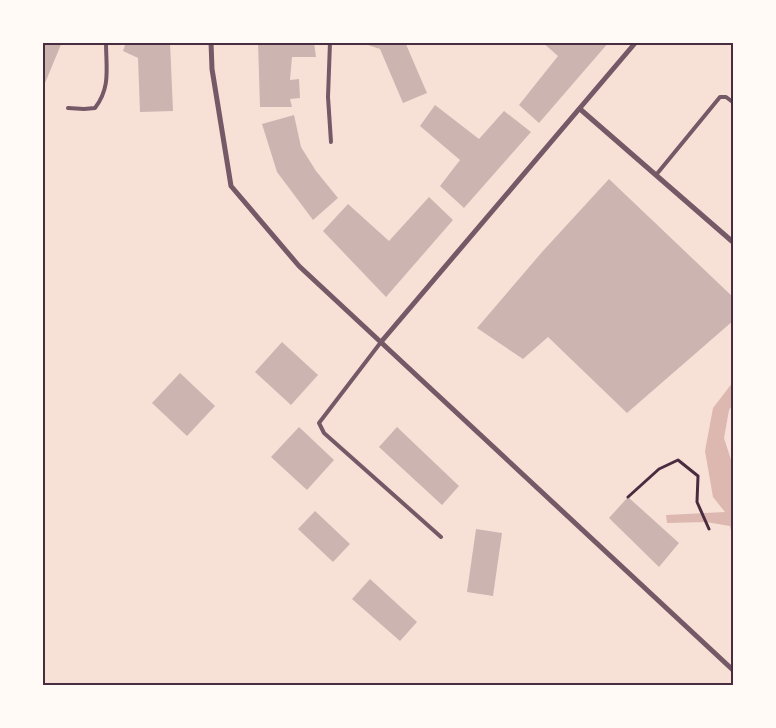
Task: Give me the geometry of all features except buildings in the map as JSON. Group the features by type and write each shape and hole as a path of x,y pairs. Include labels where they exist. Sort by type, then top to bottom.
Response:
{"street":[{"path":"211,42 212,69 231,186 299,266 734,671"},
{"path":"381,342 636,42"},
{"path":"580,109 734,243"}],"lane":[{"path":"68,108 95,108 102,99 106,88 106,42"},
{"path":"330,42 328,97 331,142"},
{"path":"656,175 720,96 726,97 734,103"},
{"path":"381,342 318,423 324,433 441,537"}],"path":[{"path":"628,497 659,469 678,460 698,476 697,502 709,529"}],"shaded area":[{"path":"733,382 733,404 729,410 724,438 733,466 733,538 730,526 706,522 667,523 666,515 725,512 713,497 705,451 713,408"}]}
